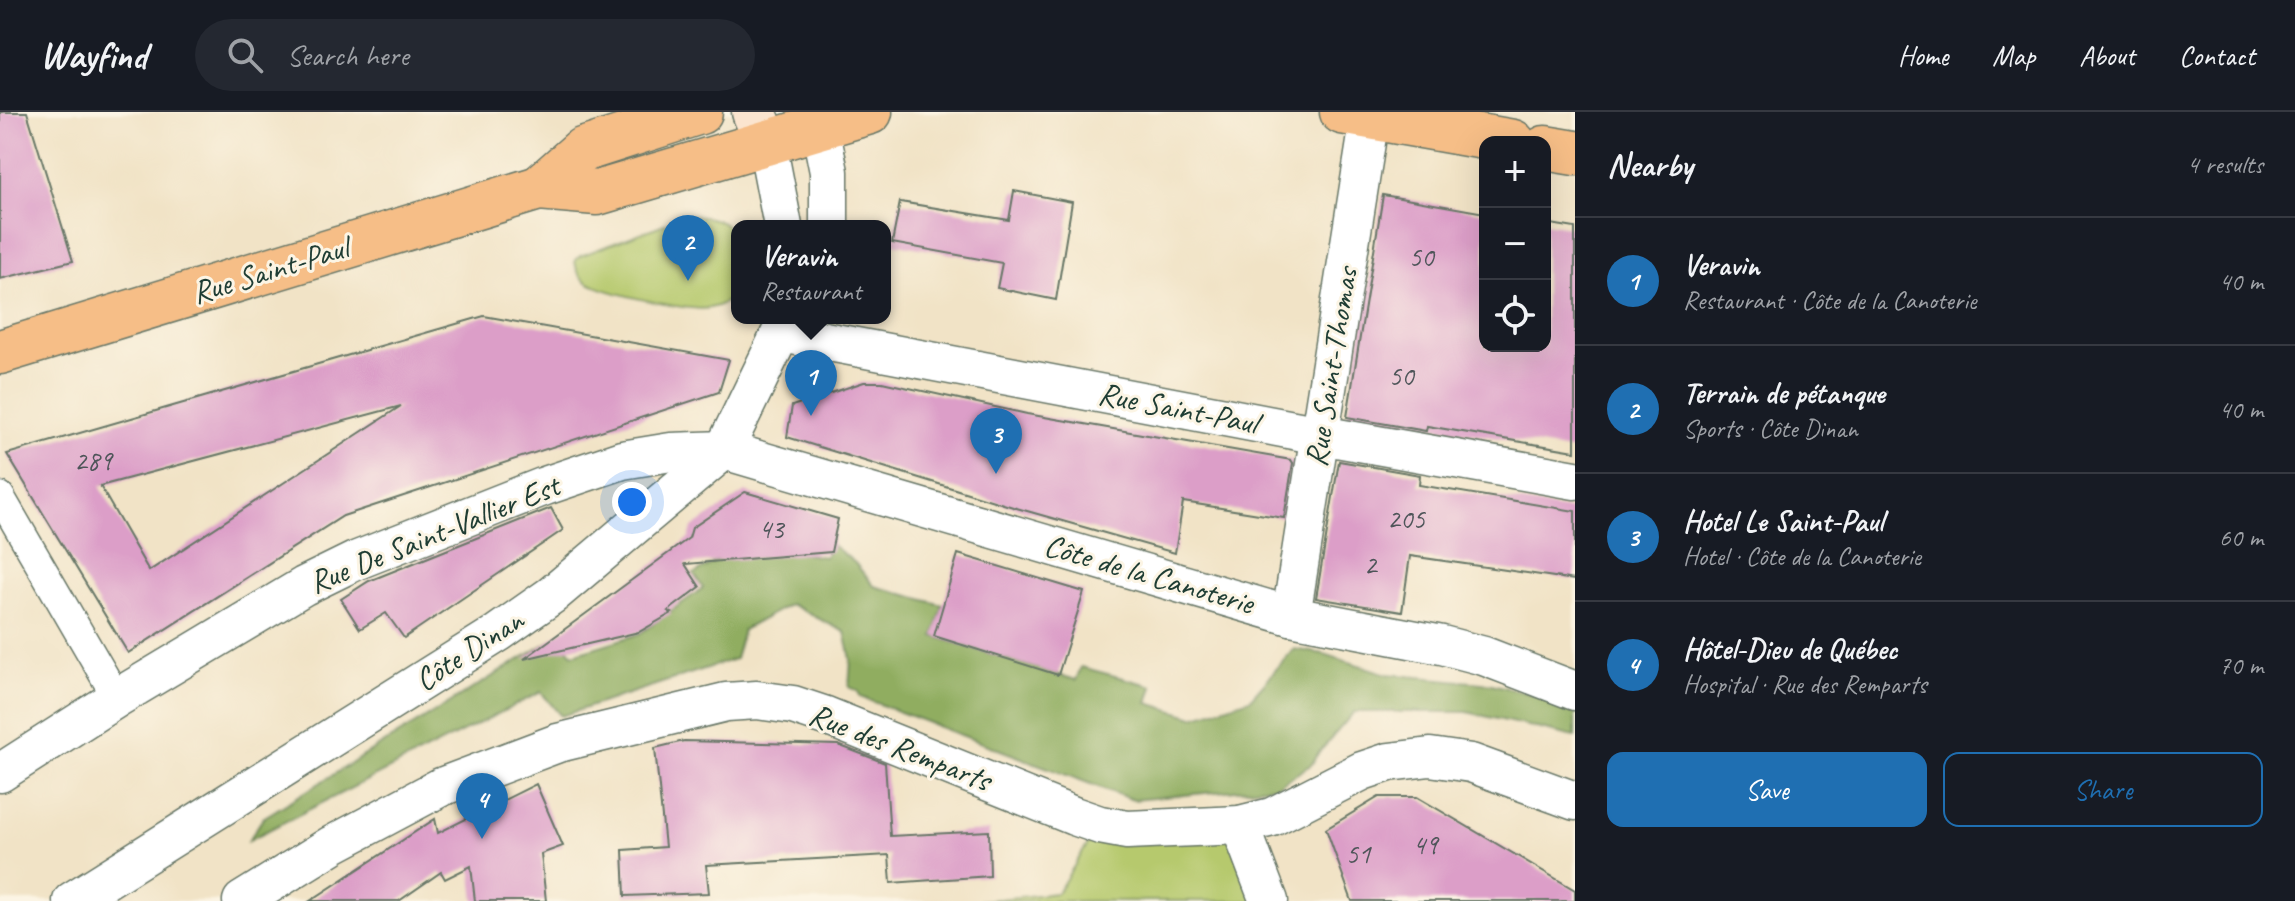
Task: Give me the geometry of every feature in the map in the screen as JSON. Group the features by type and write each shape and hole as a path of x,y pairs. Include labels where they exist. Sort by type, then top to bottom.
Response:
{"main road":[{"name":"Rue Saint-Paul","path":"539,188 582,150 700,112"},
{"name":"Rue Saint-Paul","path":"0,352 539,188 597,193 790,126 870,112"},
{"path":"1356,114 1479,136"},
{"path":"1551,149 1575,153"}],"street":[{"name":"Rue Saint-Thomas","path":"1291,616 1320,435 1356,114"},
{"path":"783,220 790,126"},
{"path":"790,126 829,172 829,220"},
{"name":"Rue Saint-Paul","path":"785,326 1320,435 1575,480"},
{"name":"Côte Dinan","path":"72,901 498,633 563,586 724,450 785,326"},
{"name":"Côte de la Canoterie","path":"724,450 1291,616 1484,656 1575,691"},
{"name":"Rue De Saint-Vallier Est","path":"0,773 117,698 304,586 355,561 419,534 622,460 671,452 724,450"},
{"path":"0,496 117,698"},
{"name":"Rue des Remparts","path":"242,901 332,845 441,787 558,743 726,702 757,700 793,705 1100,825 1127,830 1240,825 1272,817 1362,771 1389,762 1430,757 1471,763 1575,801"},
{"path":"1240,825 1269,901"}],"green space":[{"path":"688,215 702,216 731,229 731,298 710,308 700,308 648,301 611,291 584,280 578,273 575,261 580,256"},
{"path":"831,544 855,563 874,586 943,605 934,636 1076,680 1081,667 1153,686 1148,703 1194,717 1250,699 1294,649 1324,654 1387,674 1492,684 1575,705 1575,737 1467,712 1354,712 1312,764 1277,786 1133,800 860,697 858,691 849,687 851,659 845,632 790,604 743,630 735,659 561,716 541,692 249,840 263,818 558,636 573,654 639,634 703,588 694,574 738,549 777,550 825,557"},
{"path":"1100,825 1240,825 1265,901 979,901 1057,893"}],"building":[{"path":"0,112 27,112 73,261 0,279"},
{"path":"1014,191 1072,202 1056,300 997,288 1002,263 892,243 900,202 1009,220"},
{"path":"1383,195 1479,212 1479,352 1551,352 1551,224 1575,228 1575,451 1427,426 1426,431 1347,417"},
{"path":"484,316 729,360 719,392 343,516 128,653 7,454","holes":["401,406 149,571 100,486"]},
{"path":"864,382 882,382 1027,414 1291,460 1284,518 1183,502 1175,553 787,437 792,406"},
{"path":"1339,461 1420,475 1419,485 1575,511 1575,580 1410,556 1402,612 1316,598"},
{"path":"745,492 838,519 831,552 685,564 700,587 668,611 672,613 639,632 524,659 689,538 692,528"},
{"path":"551,508 563,530 404,638 386,613 360,629 341,599 369,581"},
{"path":"958,554 1084,592 1058,675 934,636"},
{"path":"684,741 838,745 885,763 890,836 989,831 990,876 891,883 889,855 706,865 709,893 625,896 623,850 665,847 655,748"},
{"path":"536,784 563,846 541,854 546,901 475,901 471,866 445,879 441,872 399,901 310,901 435,819 438,833"},
{"path":"1379,797 1417,797 1575,890 1575,901 1352,901 1326,829"}],"place":[{"name":"Terrain de pétanque","path":"688,281"},
{"name":"Veravin","path":"811,416"},
{"name":"Hotel Le Saint-Paul","path":"996,474"},
{"name":"Hôtel-Dieu de Québec","path":"482,839"}]}
